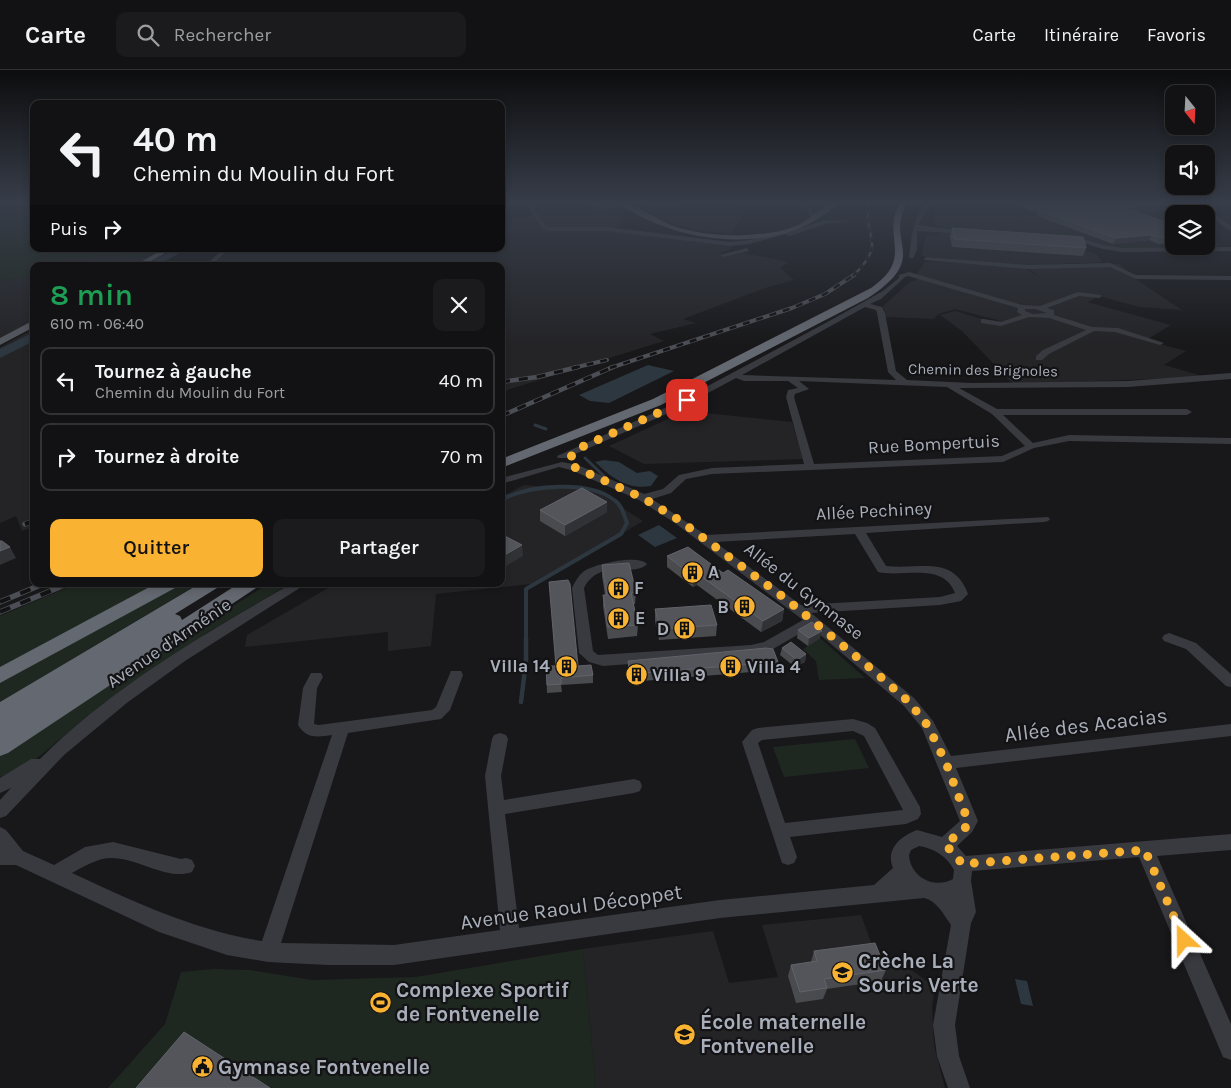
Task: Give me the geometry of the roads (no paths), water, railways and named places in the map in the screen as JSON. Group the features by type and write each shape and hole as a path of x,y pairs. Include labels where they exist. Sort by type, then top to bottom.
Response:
{"highway":[{"path":"505,452 660,392 859,292 883,273 888,264 889,251"},
{"path":"505,462 657,402 865,296 888,279 897,267 899,251"},
{"path":"0,676 131,602 163,587"},
{"path":"0,712 206,587"},
{"path":"0,729 228,587"},
{"path":"0,747 245,587"}],"main road":[{"path":"144,262 163,252"},
{"path":"0,342 30,325"}],"street":[{"path":"723,254 741,251"},
{"path":"915,266 916,251"},
{"path":"212,262 223,252"},
{"path":"505,480 560,463 575,450 677,406 868,305 915,266 1028,267 1110,264 1120,268 1129,276 1136,278 1231,278"},
{"path":"915,266 1022,307 1041,308 1051,312 1050,316"},
{"path":"1041,308 1078,294 1099,296"},
{"path":"868,305 881,312 892,372 904,382"},
{"path":"1022,307 1021,312 1028,315 1050,316 1091,329 1120,331 1160,343"},
{"path":"984,321 1001,324 1028,315"},
{"path":"1039,358 1046,352 1091,329"},
{"name":"Chemin des Brignoles","path":"735,375 744,378 790,378 949,385 1128,384 1231,376"},
{"path":"790,378 805,389 791,392 790,397 810,467"},
{"path":"949,385 995,412 1031,446"},
{"path":"995,412 1187,412"},
{"name":"Rue Bompertuis","path":"643,498 667,491 682,477 695,473 1003,458 1021,452 1031,446 1069,438 1231,441"},
{"name":"Allée du Gymnase","path":"560,463 643,498 706,539 813,620 909,702 928,726 946,763 968,821 966,827 945,845"},
{"name":"Allée Pechiney","path":"706,539 1044,519"},
{"path":"799,609 940,601 956,598 962,594 961,587 956,581 946,574 928,568 882,569 858,530"},
{"path":"640,564 595,570 580,582 578,588 586,653 594,659 603,661 751,650 768,646 813,620"},
{"name":"Avenue d'Arménie","path":"0,811 66,744 111,706 191,651 295,587"},
{"path":"1169,638 1191,646 1231,682"},
{"path":"316,677 310,688 306,725 310,730 319,731 436,715 442,710 456,675"},
{"path":"779,831 906,817 912,814 911,807 870,732 853,724 758,734 750,742 779,831 788,857"},
{"path":"268,952 342,728"},
{"name":"Allée des Acacias","path":"946,763 1231,730"},
{"path":"500,738 493,776 511,939"},
{"name":"Avenue d'Arménie","path":"0,786 17,778 66,744"},
{"path":"496,808 634,786"},
{"name":"Avenue Raoul Décoppet","path":"0,836 8,857 166,925 227,945 268,952 394,955 720,909 880,892 929,891"},
{"path":"959,1088 948,1056 944,1024 961,923 966,912 962,872 955,854 945,845 926,838 909,841 900,853 903,871 916,884 944,900 961,923"},
{"path":"962,872 1145,850 1231,842"},
{"path":"52,875 91,854 113,850 180,867 186,866"},
{"path":"1145,850 1231,1049"},
{"path":"880,892 903,871"},
{"path":"929,891 946,892 956,888 962,872"}],"waterway":[{"path":"156,262 176,252"},
{"path":"0,354 30,338"},
{"path":"535,425 546,429"},
{"path":"585,458 604,476"},
{"path":"505,498 528,490 543,488 575,487 590,489 617,502 627,523 621,534 526,589 526,661 521,702"}],"railway":[{"path":"854,275 864,264 871,251"},
{"path":"613,367 792,308 825,294 854,275"},
{"path":"573,368 607,360"},
{"path":"505,381 537,377 578,367"},
{"path":"505,414 613,367"},
{"path":"25,524 30,522"},
{"path":"0,602 36,587"},
{"path":"0,612 60,587"}],"place":[{"name":"A","path":"692,572"},
{"name":"F","path":"618,588"},
{"name":"B","path":"745,607"},
{"name":"E","path":"619,618"},
{"name":"D","path":"685,629"},
{"name":"Villa 14","path":"566,666"},
{"name":"Villa 4","path":"731,667"},
{"name":"Villa 9","path":"636,675"},
{"name":"Crèche La Souris Verte","path":"842,973"},
{"name":"Complexe Sportif de Fontvenelle","path":"380,1002"},
{"name":"École maternelle Fontvenelle","path":"684,1034"},
{"name":"Gymnase Fontvenelle","path":"202,1067"}]}
